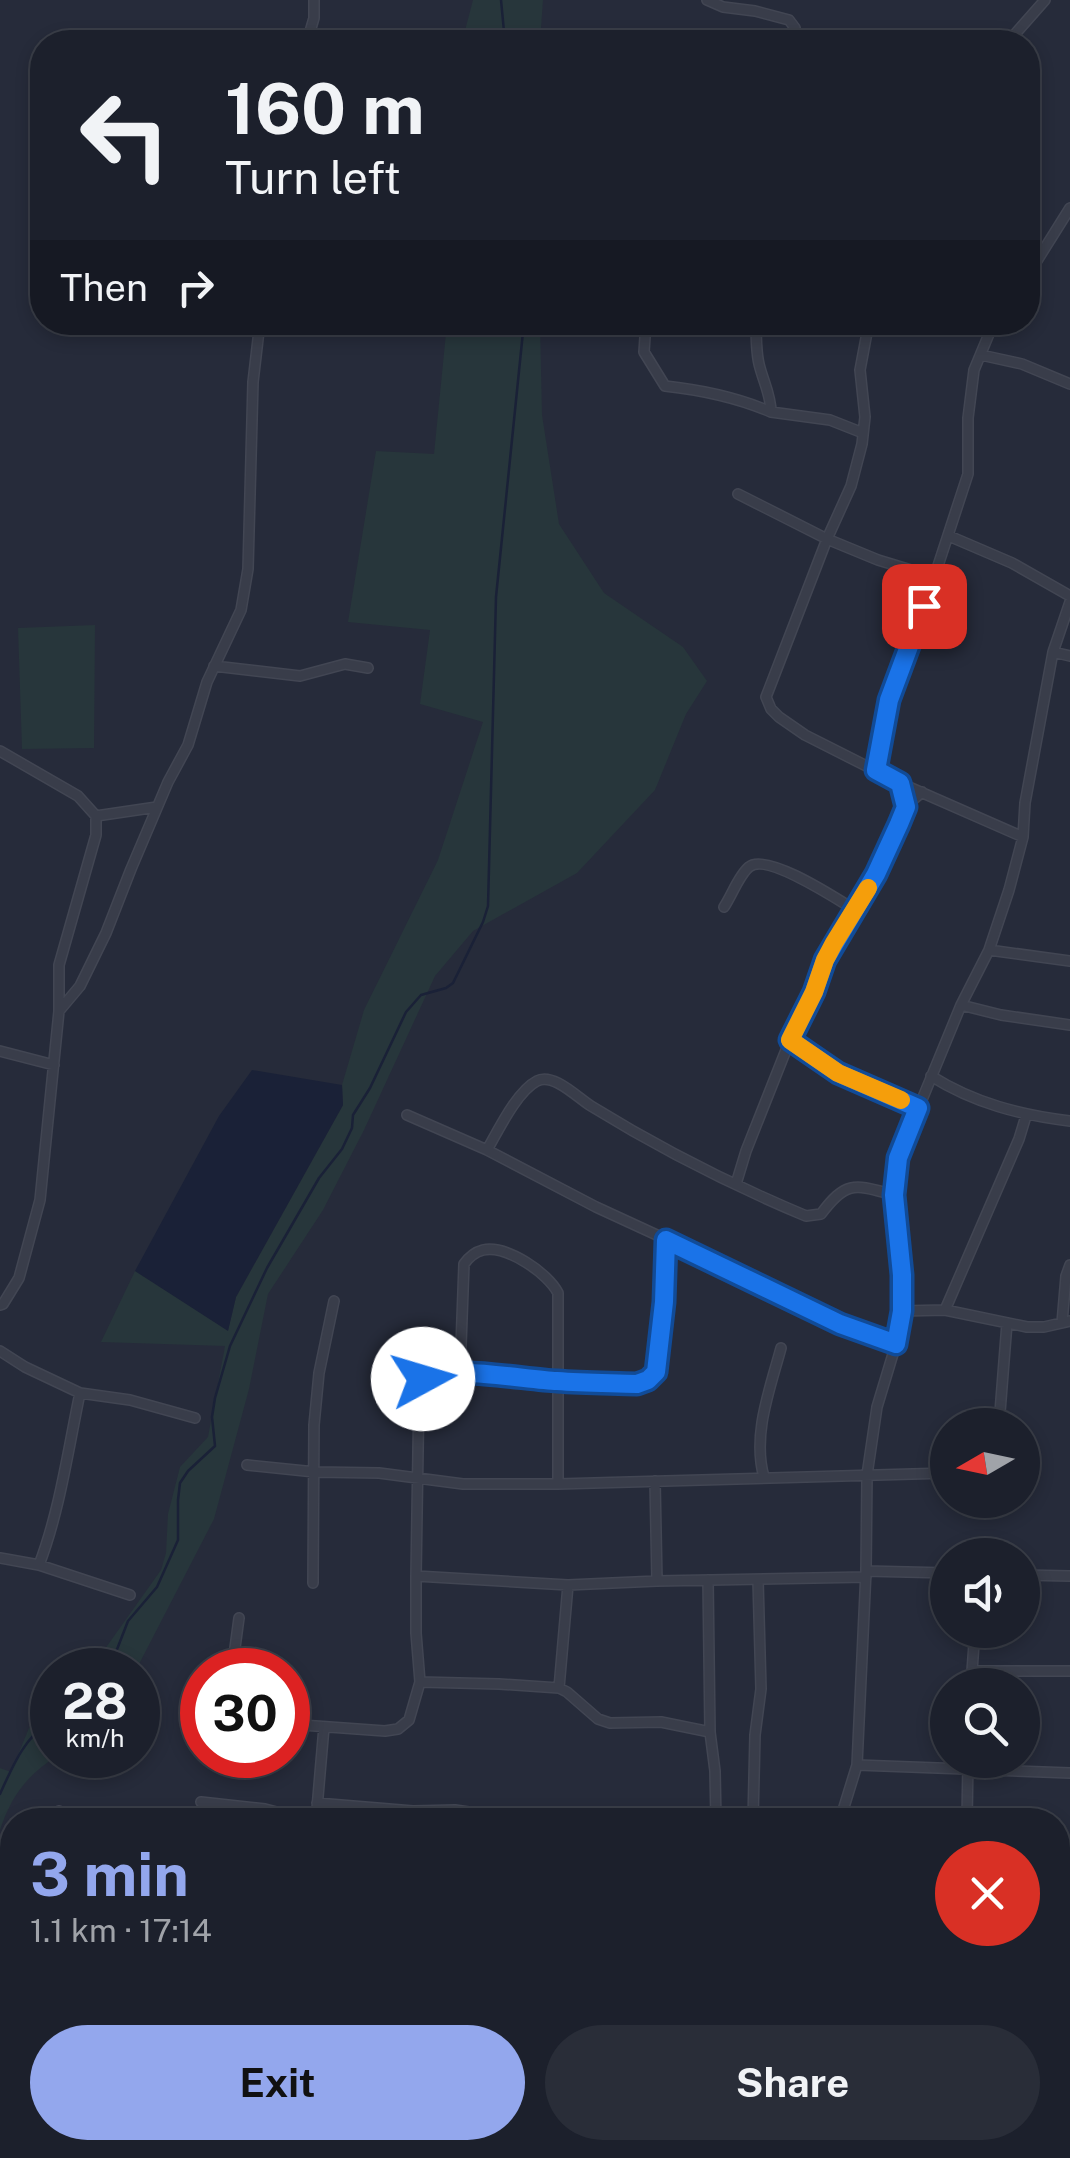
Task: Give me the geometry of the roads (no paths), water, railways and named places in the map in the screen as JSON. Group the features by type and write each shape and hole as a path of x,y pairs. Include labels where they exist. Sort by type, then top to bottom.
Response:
{"street":[{"path":"310,30 314,0"},
{"path":"707,0 723,7 789,20 794,30"},
{"path":"1019,30 1045,0"},
{"path":"1040,256 1070,208"},
{"path":"59,1011 80,986 106,934 157,807 188,746 214,666 241,610 248,570 253,382 258,335"},
{"path":"645,335 644,352 665,386 718,393 772,412 830,420 863,434"},
{"path":"757,335 759,363 772,412"},
{"path":"867,335 860,370 865,418 851,486 766,697 779,716 805,734 900,783 1023,837"},
{"path":"876,770 889,700 915,636 968,474 970,394 974,370 989,335"},
{"path":"981,355 1022,364 1070,384"},
{"path":"738,494 827,539 878,560 934,576"},
{"path":"844,1808 857,1765 868,1475 877,1407 902,1311 894,1195 898,1158 988,950 1009,890 1023,837 1025,803 1053,652 1070,599 1012,563 949,536"},
{"path":"1053,652 1070,656"},
{"path":"214,666 300,676 344,664 368,668"},
{"path":"0,751 78,796 96,816 96,836 60,965 40,1200 19,1278 0,1305"},
{"path":"900,783 906,807"},
{"path":"736,1184 825,960 876,874 906,807 922,792"},
{"path":"96,816 157,807"},
{"path":"724,907 746,868 756,862 794,876 856,910"},
{"path":"988,950 1070,961"},
{"path":"961,1006 1070,1025"},
{"path":"790,1040 838,1073 918,1108"},
{"path":"0,1050 54,1065"},
{"path":"931,1076 973,1098 1026,1116 1070,1121"},
{"path":"487,1150 510,1109 542,1079 555,1082 674,1152 806,1216 822,1214 844,1189 868,1188 894,1195"},
{"path":"407,1115 487,1150 596,1208 840,1324 896,1344"},
{"path":"945,1310 1026,1116"},
{"path":"310,1726 385,1731 398,1729 410,1720 420,1682 416,1576 419,1390 423,1379 431,1374 460,1373 557,1382 637,1384 648,1380 656,1372 666,1240"},
{"path":"460,1373 464,1264 470,1256 480,1250 496,1249 518,1258 552,1282 558,1293 558,1484"},
{"path":"902,1311 945,1310 1027,1327 1066,1322 1066,1276 1070,1265"},
{"path":"313,1582 314,1425 319,1373 334,1302"},
{"path":"1000,1408 1007,1323"},
{"path":"764,1477 760,1462 764,1412 781,1348"},
{"path":"0,1351 80,1393 130,1400 195,1418"},
{"path":"39,1565 48,1542 80,1393"},
{"path":"248,1465 463,1484 930,1474"},
{"path":"656,1481 658,1580"},
{"path":"0,1558 39,1565 130,1596"},
{"path":"416,1576 568,1585 930,1574"},
{"path":"1040,1575 1070,1576"},
{"path":"708,1580 710,1732 716,1808"},
{"path":"753,1808 755,1735 761,1690 758,1580"},
{"path":"559,1688 568,1585"},
{"path":"235,1648 238,1618"},
{"path":"1040,1671 1070,1671"},
{"path":"420,1682 559,1688 598,1719 660,1722 710,1732"},
{"path":"317,1808 324,1727"},
{"path":"857,1765 930,1765"},
{"path":"1040,1771 1070,1773"},
{"path":"966,1808 967,1778"},
{"path":"200,1802 255,1808"},
{"path":"317,1802 378,1808"}],"water":[{"path":"252,1070 342,1085 343,1105 236,1297 228,1331 135,1271 219,1116"}],"waterway":[{"path":"501,0 504,30"},
{"path":"118,1648 128,1621 157,1587 178,1540 180,1483 215,1446 212,1417 230,1346 267,1268 319,1178 342,1149 352,1128 353,1115 406,1012 421,995 453,983 488,906 496,597 523,335"},
{"path":"0,1794 30,1740"}]}
